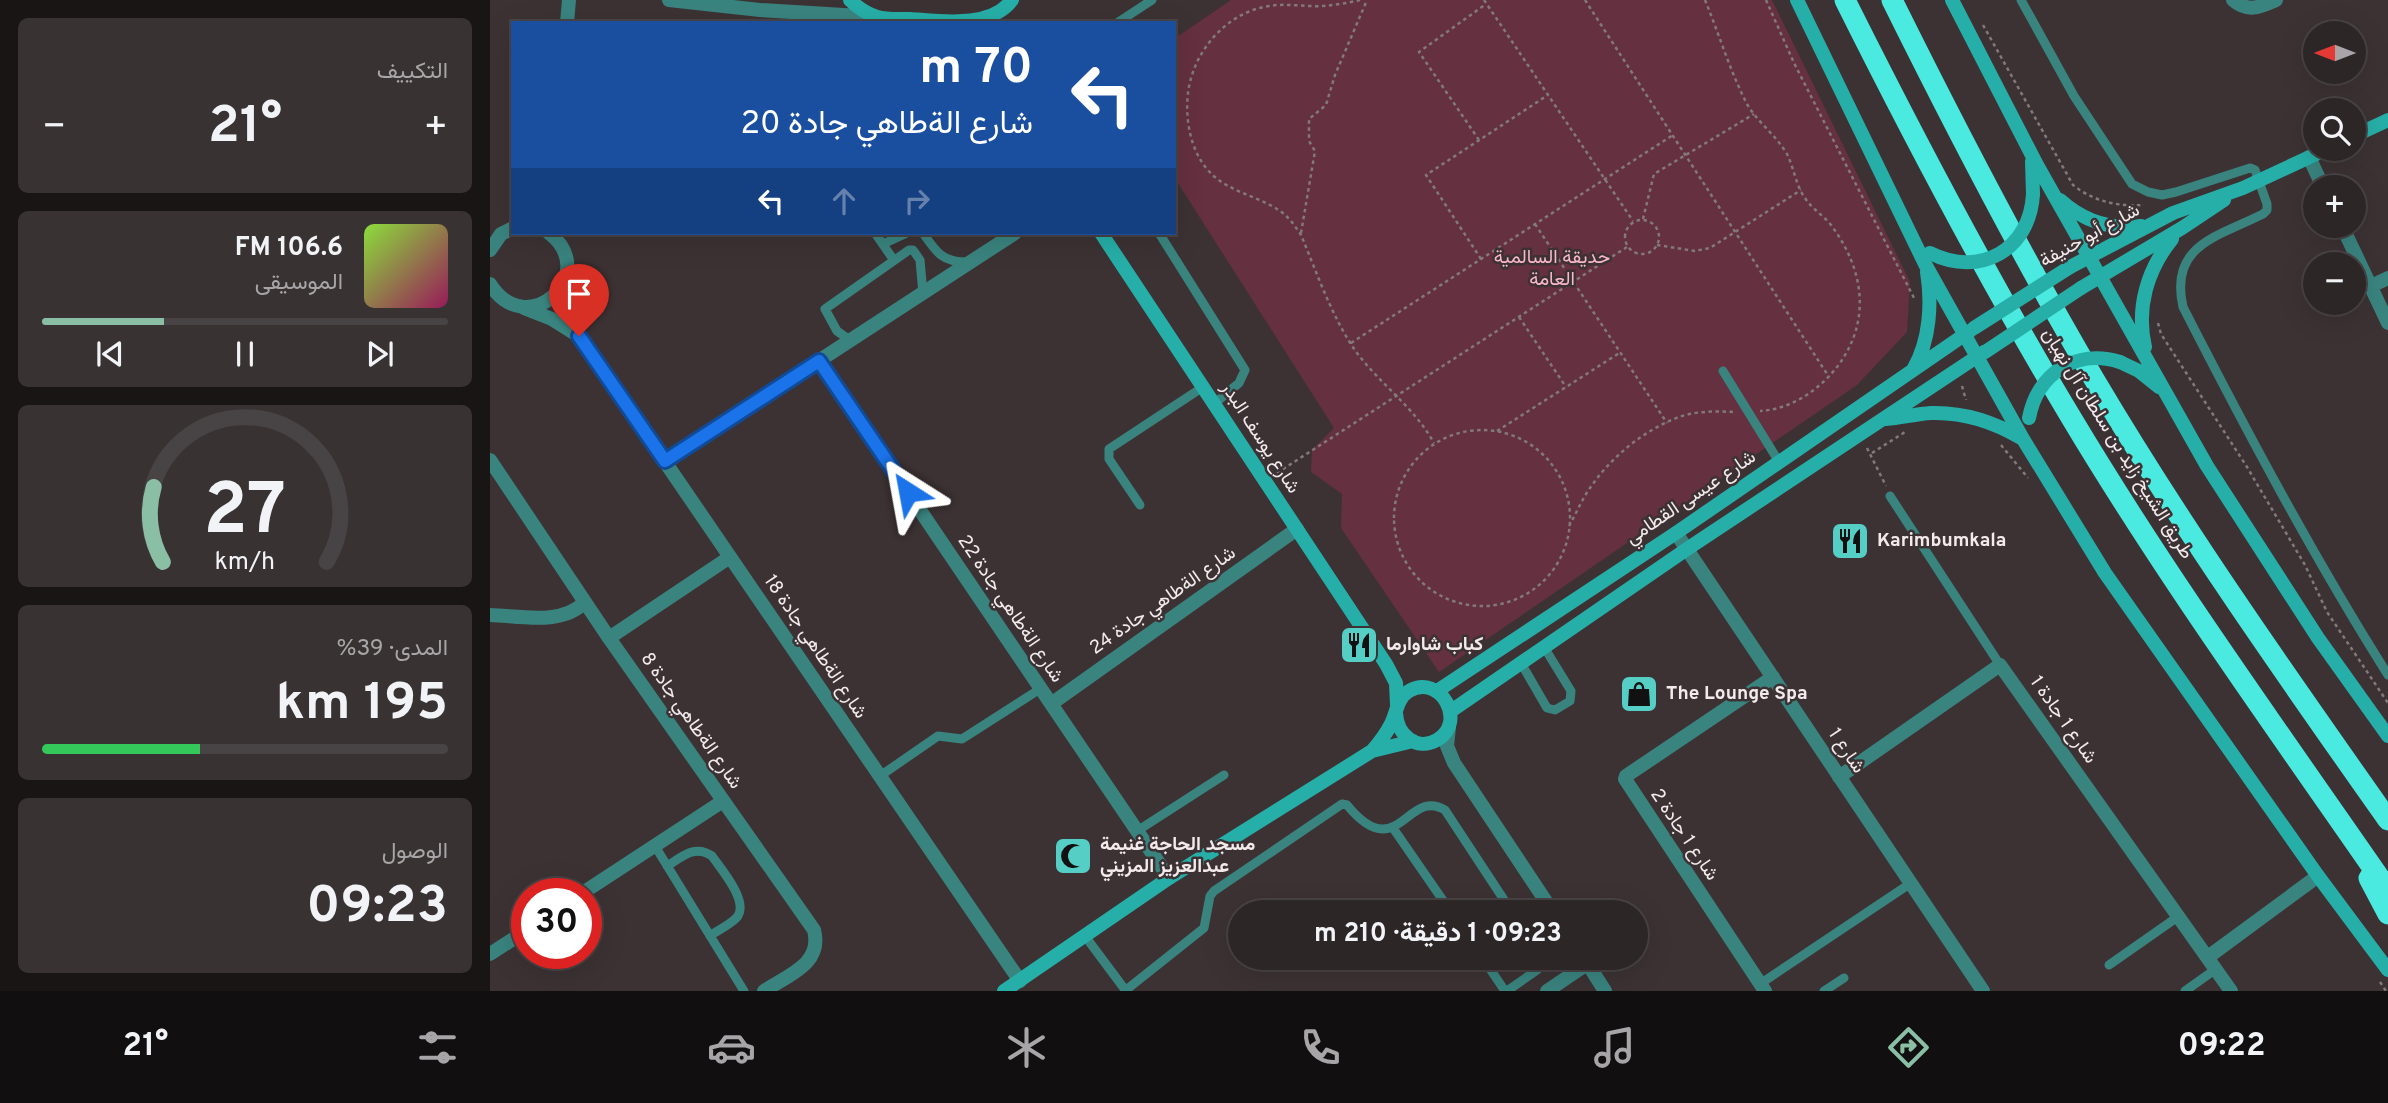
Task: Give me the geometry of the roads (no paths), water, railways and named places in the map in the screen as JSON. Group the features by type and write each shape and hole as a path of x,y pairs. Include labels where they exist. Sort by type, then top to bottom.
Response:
{"highway":[{"name":"طريق الشيخ زايد بن سلطان آل نهيان","path":"1845,0 1974,251 2073,421 2196,612 2388,890"},
{"name":"طريق الشيخ زايد بن سلطان آل نهيان","path":"1892,0 2000,215 2095,381 2231,597 2388,820"},
{"path":"2337,817 2388,914"}],"street":[{"path":"567,21 569,0"},
{"path":"669,0 928,21"},
{"path":"850,0 878,17"},
{"path":"1797,0 1913,240 1928,258 2027,445 2105,573 2318,876 2388,970"},
{"path":"1952,0 2053,194 2207,466 2310,626 2388,736"},
{"path":"2233,0 2250,9 2276,0"},
{"path":"953,21 990,16 1010,3"},
{"path":"998,21 1010,3"},
{"path":"2366,130 2388,120"},
{"path":"1928,258 1973,263 1994,257 2013,244 2030,216 2033,194 2031,153"},
{"name":"شارع أبو حنيفة","path":"1969,332 2088,256 2173,213 2243,188 2303,160"},
{"name":"شارع أبو حنيفة","path":"1981,354 2081,288 2243,188"},
{"path":"2053,194 2070,208 2099,223 2124,227 2149,225"},
{"path":"2151,365 2142,325 2146,286 2160,255 2182,228"},
{"path":"490,250 501,234 511,229"},
{"path":"665,461 1012,235"},
{"name":"شارع يوسف البدر","path":"1102,235 1386,664 1395,683 1396,709"},
{"name":"شارع الةطاهي جادة 18","path":"556,236 567,261 570,304 579,336 1020,981"},
{"path":"2348,238 2388,323"},
{"path":"1912,370 1923,346 1928,318 1928,258"},
{"path":"523,307 533,307 552,299 565,281 567,271"},
{"path":"2371,286 2388,278"},
{"path":"490,284 496,298"},
{"name":"شارع الةطاهي جادة 18","path":"496,298 552,320 579,336"},
{"name":"شارع عيسى القطامي","path":"1432,689 1676,533 1969,332"},
{"name":"شارع عيسى القطامي","path":"1451,711 1687,549 1981,354"},
{"path":"2027,445 2029,418 2039,389 2060,367 2089,358 2120,362 2148,378 2165,393"},
{"name":"شارع الةطاهي جادة 22","path":"819,361 1169,878"},
{"path":"1885,419 1936,413 1971,417 1998,426 2027,445"},
{"name":"شارع الةطاهي جادة 8","path":"490,460 609,638 810,924 816,938 815,953 811,960 764,991"},
{"name":"شارع الةطاهي جادة 24","path":"1051,704 1297,529"},
{"name":"شارع 1","path":"1676,533 1983,991"},
{"path":"609,638 730,557"},
{"path":"490,615 558,617 573,612 585,602"},
{"name":"شارع يوسف البدر","path":"1386,664 1405,678 1432,689"},
{"path":"1839,777 2000,665"},
{"name":"شارع 1 جادة 1","path":"2000,665 2231,991"},
{"name":"شارع 1 جادة 2","path":"1762,987 1625,779 1773,677"},
{"path":"1004,991 1169,878 1372,751 1386,733 1396,709 1409,691 1432,689 1448,703 1451,711 1447,746 1454,764 1545,900"},
{"path":"1396,709 1400,730 1417,742 1439,751 1454,764"},
{"path":"1372,751 1437,740 1449,727"},
{"path":"602,880 723,801"},
{"path":"2212,963 2318,876"},
{"path":"490,954 511,940"},
{"path":"1547,991 1573,970"},
{"path":"1591,970 1605,991"}],"lane":[{"path":"1121,21 1152,0"},
{"path":"2021,0 2074,96 2132,184 2162,195 2250,168 2255,170 2267,210 2194,249 2182,266 2179,289 2183,307 2247,432 2344,605 2388,676"},
{"path":"876,235 893,259"},
{"path":"883,244 903,235"},
{"path":"924,235 937,253 945,258 954,262 973,262"},
{"path":"1159,235 1245,370 1240,383 1214,404"},
{"path":"851,341 837,331 825,309 909,250 918,255 922,266 923,294"},
{"path":"1723,371 1779,461"},
{"path":"1140,505 1109,460 1109,449 1203,387"},
{"path":"1889,495 2000,665"},
{"path":"1521,663 1547,708 1555,710 1570,701 1571,691 1544,647"},
{"path":"880,776 939,736 962,739 1041,689"},
{"path":"1137,831 1224,775"},
{"path":"1085,936 1126,991 1204,928 1210,896 1214,891 1342,804 1362,822 1377,828 1393,828 1422,807 1431,805 1445,810 1504,900"},
{"path":"1393,828 1443,900"},
{"path":"654,846 744,991"},
{"path":"667,866 689,852 705,851 712,856 739,897 740,910 737,918 710,936"},
{"path":"1762,987 1911,883"},
{"path":"2109,965 2179,916"},
{"path":"2185,991 2212,963"},
{"path":"1491,970 1506,991 1537,970"},
{"path":"1824,991 1844,978"}],"place":[{"name":"Karimbumkala","path":"1850,541"},
{"name":"كباب شاوارما","path":"1359,645"},
{"name":"The Lounge Spa","path":"1639,694"},
{"name":"مسجد الحاجة غنيمة عبدالعزيز المزيني","path":"1073,856"}],"park label":[{"name":"حديقة السالمية العامة","path":"1552,269"}]}
